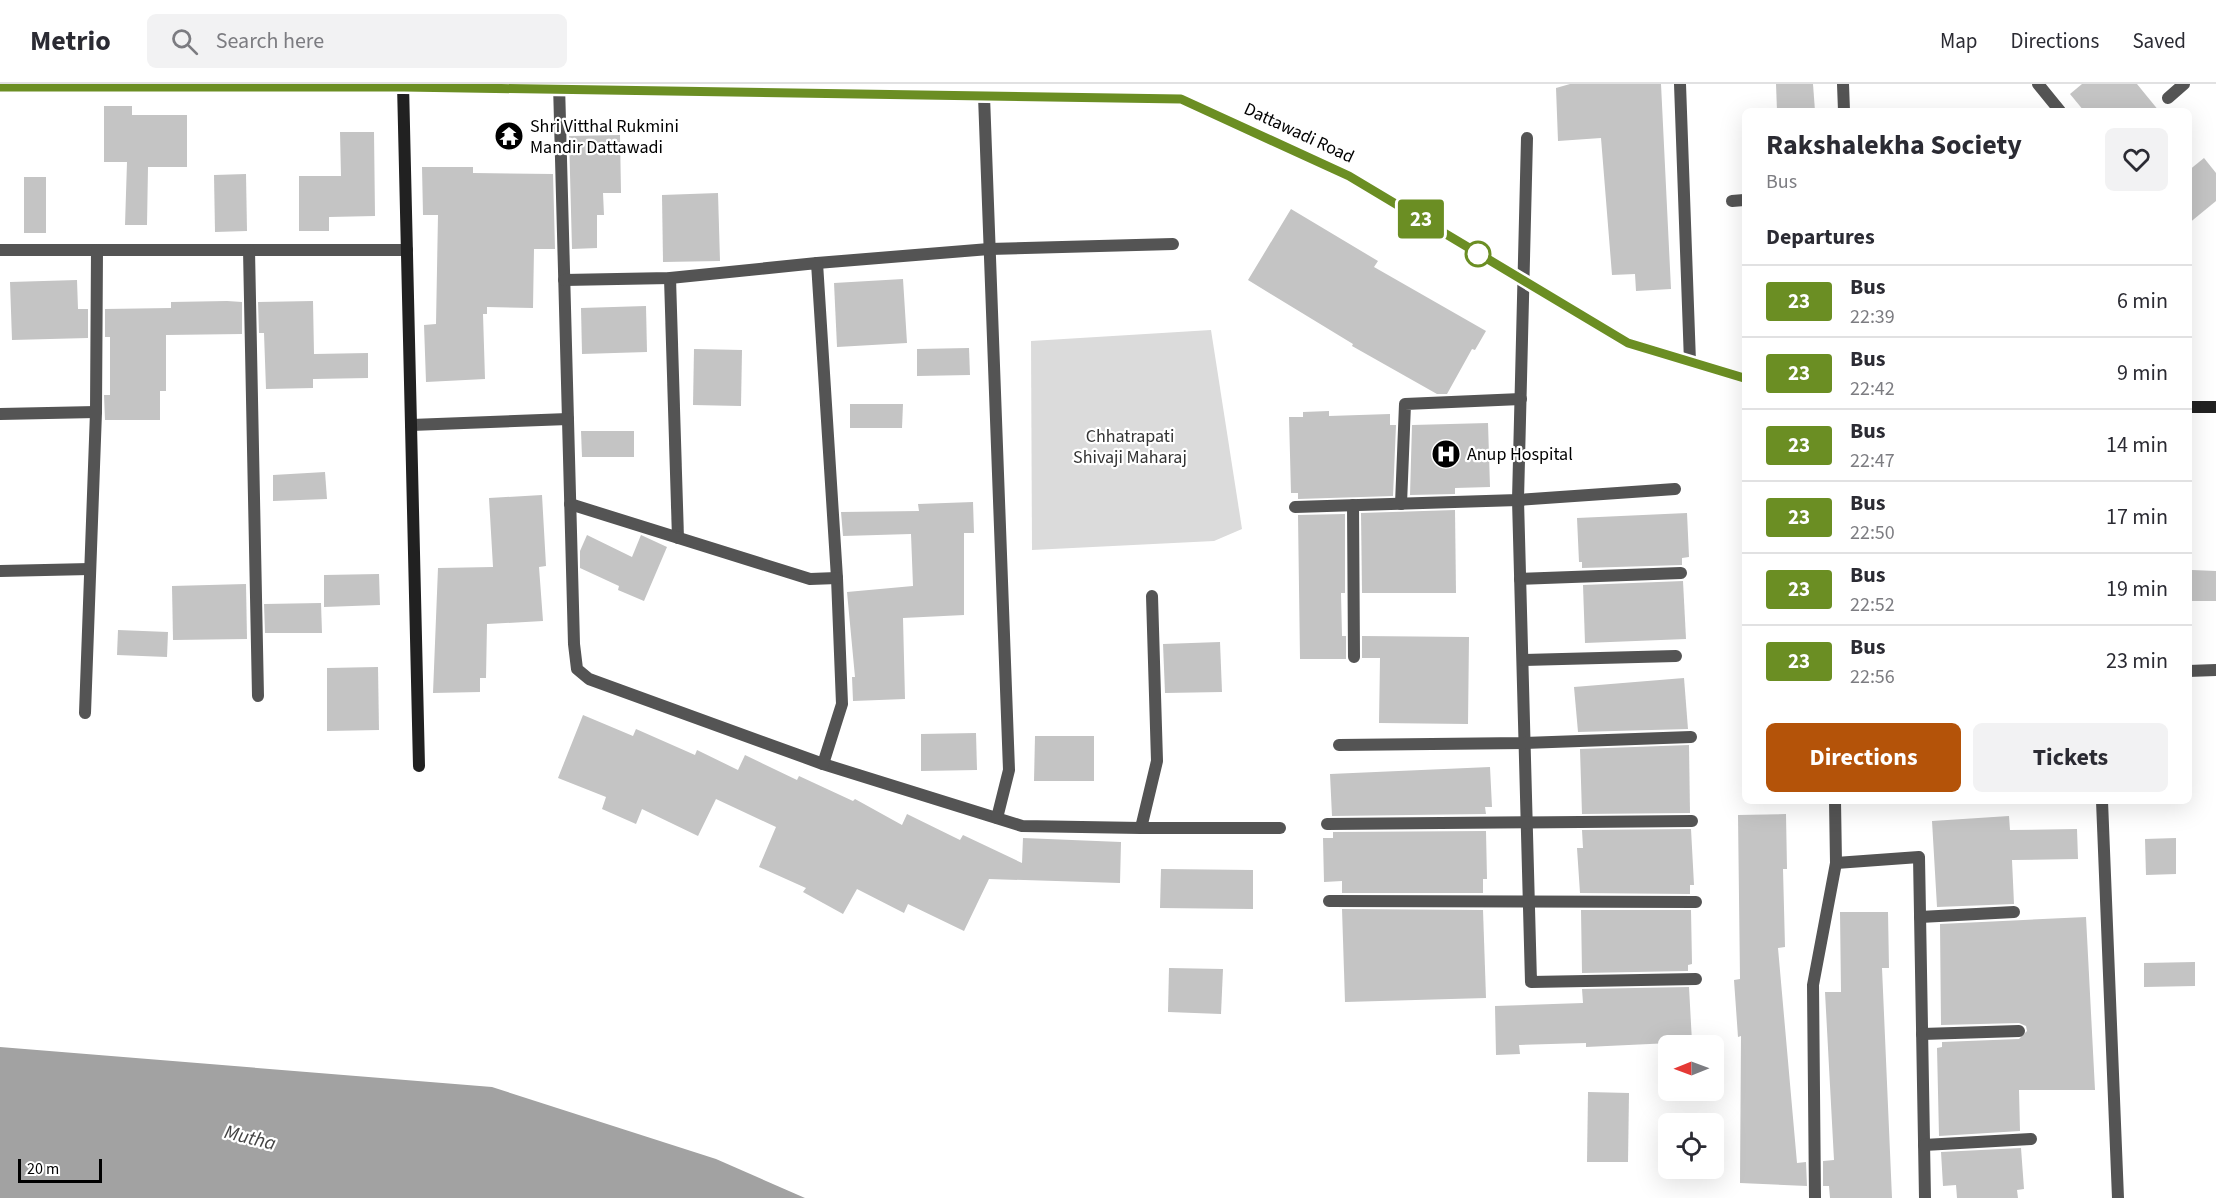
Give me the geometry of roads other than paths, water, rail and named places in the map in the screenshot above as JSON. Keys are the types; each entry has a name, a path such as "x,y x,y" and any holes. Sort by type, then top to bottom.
{"street":[{"path":"1680,84 1690,362"},
{"path":"1843,84 1844,108"},
{"path":"2038,84 2058,108"},
{"path":"2168,98 2184,84"},
{"path":"403,86 419,766"},
{"name":"Dattawadi Road","path":"0,87 403,86 874,89 984,96 1181,99 1349,176 1628,343 1742,377"},
{"path":"560,87 570,504 577,669 589,680 824,764 1022,826 1280,828"},
{"path":"984,96 1009,770 997,818"},
{"path":"1527,138 1518,500 1531,982 1696,979"},
{"path":"564,280 670,278 989,249 1173,244"},
{"path":"0,250 407,250"},
{"path":"85,713 96,412 97,250"},
{"path":"249,250 258,696"},
{"path":"817,263 837,578 842,704 824,764"},
{"path":"670,278 678,538"},
{"path":"1401,504 1405,404 1521,399"},
{"path":"2192,407 2216,407"},
{"path":"0,414 96,412"},
{"path":"411,426 568,419"},
{"path":"1295,507 1518,500 1675,489"},
{"path":"570,504 810,579 837,578"},
{"path":"1353,505 1354,657"},
{"path":"0,571 90,569"},
{"path":"1520,579 1681,573"},
{"path":"1141,828 1157,761 1152,596"},
{"path":"1522,660 1676,656"},
{"path":"2192,671 2216,670"},
{"path":"1339,745 1524,743 1691,737"},
{"path":"1815,1198 1813,985 1836,864 1834,804"},
{"path":"2102,804 2118,1198"},
{"path":"1328,824 1692,821"},
{"path":"1836,864 1919,857 1925,1198"},
{"path":"1329,901 1696,902"},
{"path":"1920,917 2014,912"},
{"path":"1922,1034 2019,1031"},
{"path":"1924,1145 2031,1139"}],"water":[{"name":"Mutha","path":"0,1047 492,1087 716,1159 805,1198 0,1198"}],"place":[{"name":"Shri Vitthal Rukmini Mandir Dattawadi","path":"509,136"},
{"name":"Anup Hospital","path":"1446,454"}],"park label":[{"name":"Chhatrapati Shivaji Maharaj","path":"1130,446"}]}
